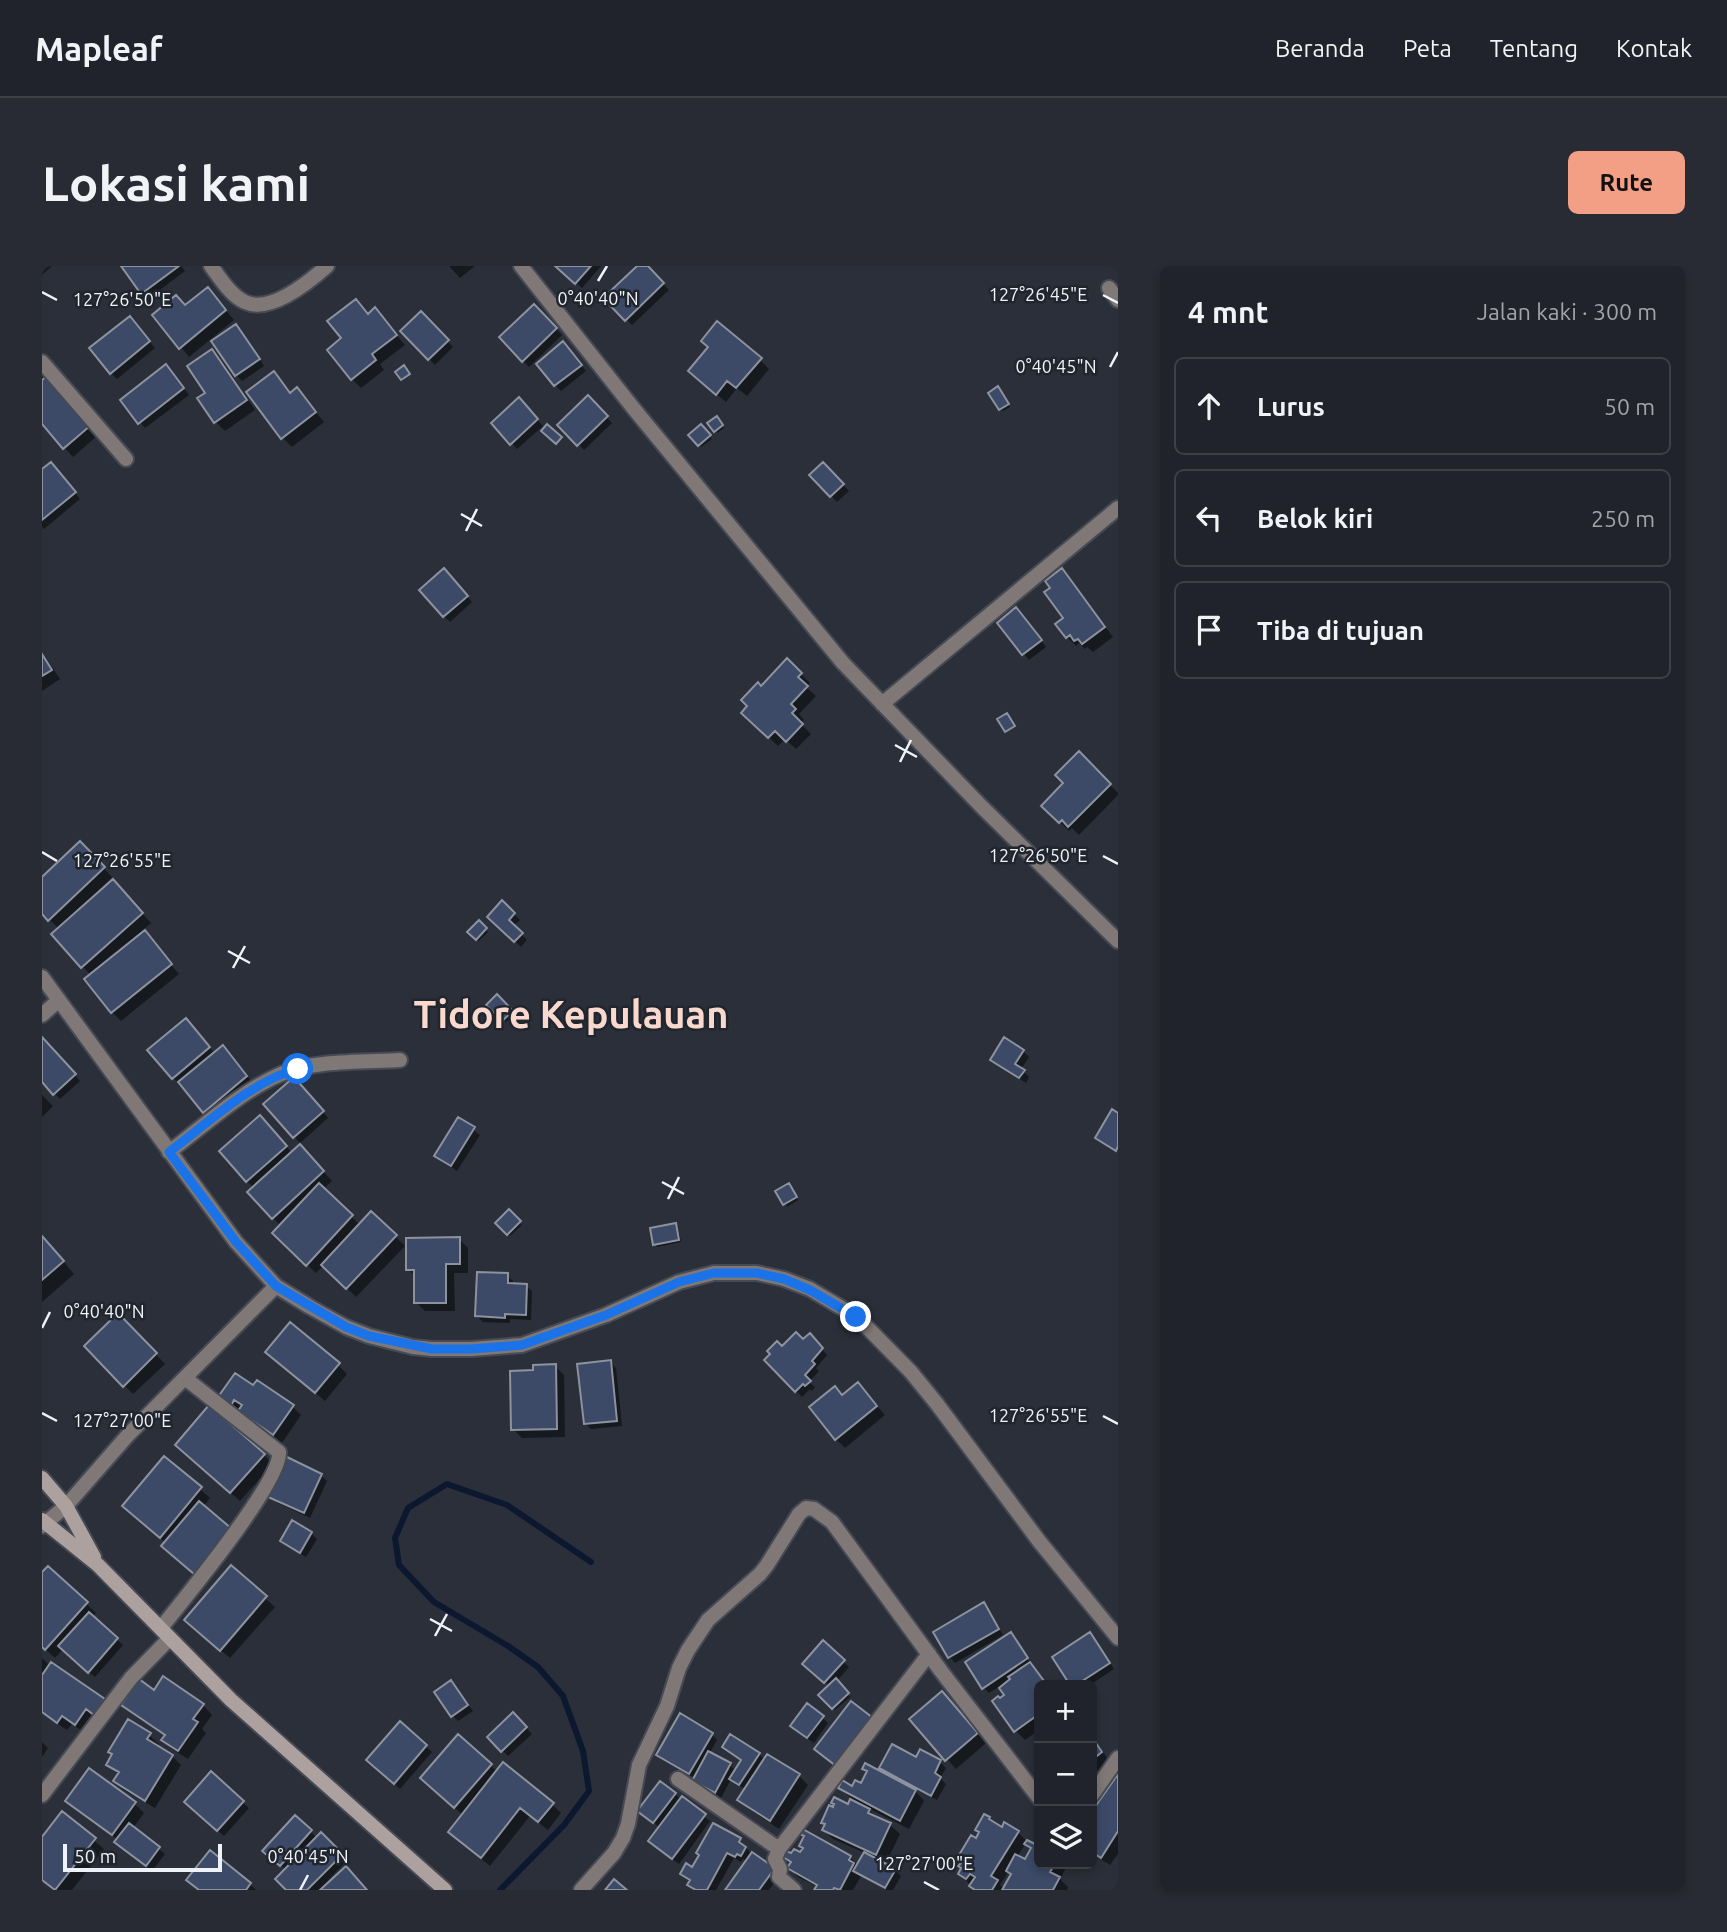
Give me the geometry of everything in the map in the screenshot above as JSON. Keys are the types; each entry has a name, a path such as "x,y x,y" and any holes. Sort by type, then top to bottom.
{"street":[{"path":"211,266 243,302 262,305 278,300 327,266"},
{"path":"521,266 634,409 843,663 981,806 1118,941"},
{"path":"1109,288 1118,300"},
{"path":"42,362 126,459"},
{"path":"882,704 1118,508"},
{"path":"42,977 236,1242 276,1286 310,1307 357,1332 380,1339 432,1349 471,1349 522,1345 606,1315 679,1282 714,1273 757,1273 784,1279 810,1290 856,1317 911,1372 1039,1541 1118,1639"},
{"path":"42,1015 59,1000"},
{"path":"169,1152 250,1091 283,1073 314,1066 400,1060"},
{"path":"276,1286 128,1435 66,1506 43,1523 98,1565 231,1700 445,1890"},
{"path":"42,1795 165,1633 240,1527 280,1458 279,1451 184,1378"},
{"path":"42,1478 66,1506 98,1565"},
{"path":"581,1890 614,1853 623,1838 639,1765 664,1712 688,1650 708,1620 760,1574 799,1514 806,1508 832,1522 1034,1791"},
{"path":"794,1890 779,1877 780,1869 775,1859 779,1849 929,1654"},
{"path":"1097,1788 1118,1758"},
{"path":"678,1779 779,1849"}],"building":[{"path":"121,266 179,266 141,294"},
{"path":"555,266 591,266 575,284"},
{"path":"637,266 648,266 664,283 625,321 603,298"},
{"path":"208,287 226,310 179,349 152,315 176,295 185,305"},
{"path":"356,299 368,314 375,307 397,335 372,354 376,360 351,380 327,350 341,338 327,321"},
{"path":"534,304 557,328 522,362 499,337"},
{"path":"421,311 449,340 428,360 400,331"},
{"path":"130,316 150,341 110,374 89,348"},
{"path":"717,321 762,358 736,388 727,381 716,395 688,371 708,347 701,341"},
{"path":"236,324 260,359 235,376 211,341"},
{"path":"563,341 582,365 554,386 536,364"},
{"path":"212,349 247,400 214,423 197,398 205,393 187,366"},
{"path":"166,364 184,388 138,424 120,400"},
{"path":"404,365 410,374 401,380 395,372"},
{"path":"274,371 290,393 297,387 316,412 281,439 246,392"},
{"path":"47,376 90,426 63,449 42,424 42,380"},
{"path":"998,386 1009,404 999,410 988,393"},
{"path":"588,395 608,416 577,446 557,425"},
{"path":"519,397 538,419 510,445 491,423"},
{"path":"717,416 723,425 714,432 707,423"},
{"path":"547,424 562,437 556,444 541,431"},
{"path":"701,424 711,435 698,446 688,435"},
{"path":"51,462 76,492 42,520 42,469"},
{"path":"823,462 844,484 830,497 809,475"},
{"path":"444,568 468,596 443,617 419,590"},
{"path":"1062,568 1105,627 1082,644 1078,639 1074,641 1070,635 1066,638 1055,624 1063,618 1044,592 1050,588 1045,581"},
{"path":"1016,607 1042,640 1022,655 997,623"},
{"path":"42,654 52,670 42,676"},
{"path":"787,658 802,673 798,677 808,686 791,704 796,709 792,713 803,724 786,742 775,731 768,738 741,713 747,706 741,700 758,682 761,686"},
{"path":"1007,713 1015,726 1005,732 997,719"},
{"path":"1079,751 1111,784 1068,827 1062,820 1059,823 1041,806 1063,783 1055,775"},
{"path":"80,841 105,867 48,921 42,914 42,877"},
{"path":"113,879 143,913 81,968 51,934"},
{"path":"502,900 515,913 509,920 523,933 514,942 487,917"},
{"path":"479,920 487,928 476,940 467,932"},
{"path":"145,930 172,964 111,1013 84,979"},
{"path":"497,994 513,1011 502,1021 486,1005"},
{"path":"186,1018 210,1047 172,1079 147,1050"},
{"path":"42,1037 76,1074 53,1095 42,1082"},
{"path":"1004,1037 1024,1050 1015,1064 1025,1070 1019,1078 990,1060"},
{"path":"223,1045 247,1076 203,1113 178,1082"},
{"path":"294,1077 324,1111 293,1138 263,1104"},
{"path":"1112,1109 1118,1113 1116,1151 1095,1138"},
{"path":"260,1115 287,1146 246,1182 219,1151"},
{"path":"458,1117 475,1127 451,1166 434,1156"},
{"path":"300,1144 324,1171 272,1219 247,1192"},
{"path":"319,1183 353,1215 306,1266 272,1233"},
{"path":"789,1183 797,1197 783,1205 775,1191"},
{"path":"509,1209 521,1221 507,1235 495,1223"},
{"path":"371,1211 397,1235 346,1289 321,1265"},
{"path":"676,1223 679,1240 653,1245 650,1228"},
{"path":"42,1236 64,1261 42,1280"},
{"path":"460,1237 460,1264 446,1264 446,1303 414,1303 414,1270 406,1270 406,1238"},
{"path":"477,1272 508,1273 508,1283 527,1284 526,1315 505,1314 505,1318 475,1316"},
{"path":"118,1313 157,1353 123,1387 84,1346"},
{"path":"290,1322 340,1363 315,1393 265,1352"},
{"path":"796,1332 803,1339 810,1333 823,1348 812,1361 815,1364 805,1375 811,1381 795,1392 764,1360 770,1354 767,1351 777,1341 782,1346"},
{"path":"611,1360 617,1421 584,1424 577,1364"},
{"path":"556,1364 557,1429 511,1430 510,1371 533,1370 533,1365"},
{"path":"235,1373 253,1385 257,1380 294,1405 273,1435 238,1411 242,1405 234,1400 231,1406 218,1397"},
{"path":"858,1382 877,1406 835,1440 809,1407 835,1386 842,1395"},
{"path":"209,1405 265,1454 230,1493 175,1445"},
{"path":"164,1456 202,1487 160,1538 122,1506"},
{"path":"287,1457 322,1474 304,1513 268,1497"},
{"path":"199,1501 232,1529 194,1574 161,1546"},
{"path":"292,1520 312,1532 300,1553 280,1541"},
{"path":"231,1565 267,1596 220,1651 184,1620"},
{"path":"48,1566 88,1602 45,1650 42,1647 42,1572"},
{"path":"984,1602 999,1629 948,1658 933,1632"},
{"path":"89,1612 118,1638 88,1673 58,1646"},
{"path":"1011,1632 1028,1658 982,1689 965,1662"},
{"path":"1090,1632 1110,1663 1084,1680 1067,1680 1052,1657"},
{"path":"823,1640 845,1660 824,1683 802,1664"},
{"path":"51,1662 105,1699 95,1716 86,1709 75,1725 62,1716 57,1723 42,1712 42,1675"},
{"path":"1030,1662 1043,1680 1034,1680 1034,1718 1014,1732 992,1701 1004,1695 999,1688 1010,1679 1008,1677"},
{"path":"163,1676 204,1704 193,1719 198,1722 178,1751 161,1740 165,1735 121,1705 139,1679 154,1690"},
{"path":"836,1678 849,1693 832,1709 818,1695"},
{"path":"451,1680 468,1705 451,1717 434,1692"},
{"path":"942,1691 978,1733 945,1761 909,1719"},
{"path":"851,1701 873,1718 836,1766 814,1749"},
{"path":"807,1703 824,1716 807,1738 790,1726"},
{"path":"513,1712 527,1727 501,1752 487,1737"},
{"path":"680,1713 713,1733 689,1774 656,1755"},
{"path":"128,1719 151,1733 147,1739 173,1755 145,1801 113,1781 119,1772 106,1765 112,1754 108,1752"},
{"path":"400,1721 427,1745 394,1784 366,1760"},
{"path":"458,1734 492,1764 454,1808 420,1778"},
{"path":"730,1734 760,1753 739,1785 729,1779 741,1760 722,1747"},
{"path":"892,1744 916,1757 920,1749 941,1760 935,1773 941,1777 931,1796 879,1768"},
{"path":"708,1751 731,1763 715,1793 692,1781"},
{"path":"767,1754 800,1774 770,1821 737,1800"},
{"path":"503,1762 554,1803 538,1822 520,1808 481,1858 448,1832"},
{"path":"865,1763 916,1790 900,1821 838,1788 842,1780 852,1786 855,1780 861,1783 867,1771 862,1769"},
{"path":"89,1768 136,1802 112,1835 65,1801"},
{"path":"211,1771 244,1801 217,1831 184,1802"},
{"path":"1118,1774 1118,1831 1101,1858 1097,1855 1097,1804"},
{"path":"660,1781 676,1793 653,1823 637,1811"},
{"path":"682,1796 706,1814 672,1859 648,1841"},
{"path":"834,1797 848,1804 850,1799 870,1809 868,1813 891,1823 876,1855 822,1830 825,1824 821,1823 829,1805 833,1807 834,1804 831,1803"},
{"path":"62,1811 96,1838 55,1890 42,1880 42,1837"},
{"path":"984,1814 1002,1827 1004,1822 1019,1831 991,1876 998,1880 992,1890 975,1890 969,1886 975,1877 970,1874 966,1879 958,1874 961,1868 958,1866 961,1863 956,1860 971,1835 976,1838 979,1832 975,1830"},
{"path":"295,1815 312,1830 280,1866 262,1851"},
{"path":"129,1823 160,1847 146,1866 114,1842"},
{"path":"713,1823 741,1838 739,1842 746,1847 741,1856 737,1854 735,1857 727,1853 707,1890 696,1890 687,1885 690,1880 680,1874 686,1863 692,1867 699,1855 696,1853"},
{"path":"801,1828 851,1856 849,1860 854,1863 840,1890 814,1890 817,1885 787,1868 791,1862 783,1857 786,1851 791,1853 794,1849 800,1852 803,1848 799,1846 804,1836 798,1833"},
{"path":"321,1832 343,1854 307,1890 286,1890 275,1879"},
{"path":"1027,1840 1034,1844 1034,1869 1052,1869 1050,1872 1060,1877 1053,1890 1002,1890 1011,1874 1006,1871 1015,1854 1025,1859 1031,1848 1024,1844"},
{"path":"210,1850 251,1883 246,1890 199,1890 186,1880"},
{"path":"752,1852 775,1868 759,1890 725,1890"},
{"path":"864,1852 896,1869 885,1888 853,1871"},
{"path":"346,1866 367,1890 320,1890"},
{"path":"614,1879 627,1890 605,1890"}],"waterway":[{"path":"500,1890 564,1825 589,1791 583,1751 563,1696 538,1667 434,1602 399,1565 395,1538 408,1508 447,1484 507,1505 591,1562"}],"district":[{"name":"Tidore Kepulauan","path":"571,1014"}],"route":[{"path":"298,1069 283,1073 250,1091 169,1152 236,1242 276,1286 346,1327 369,1336 432,1349 522,1345 606,1315 679,1282 714,1273 757,1273 784,1279 810,1290 856,1317"}]}
